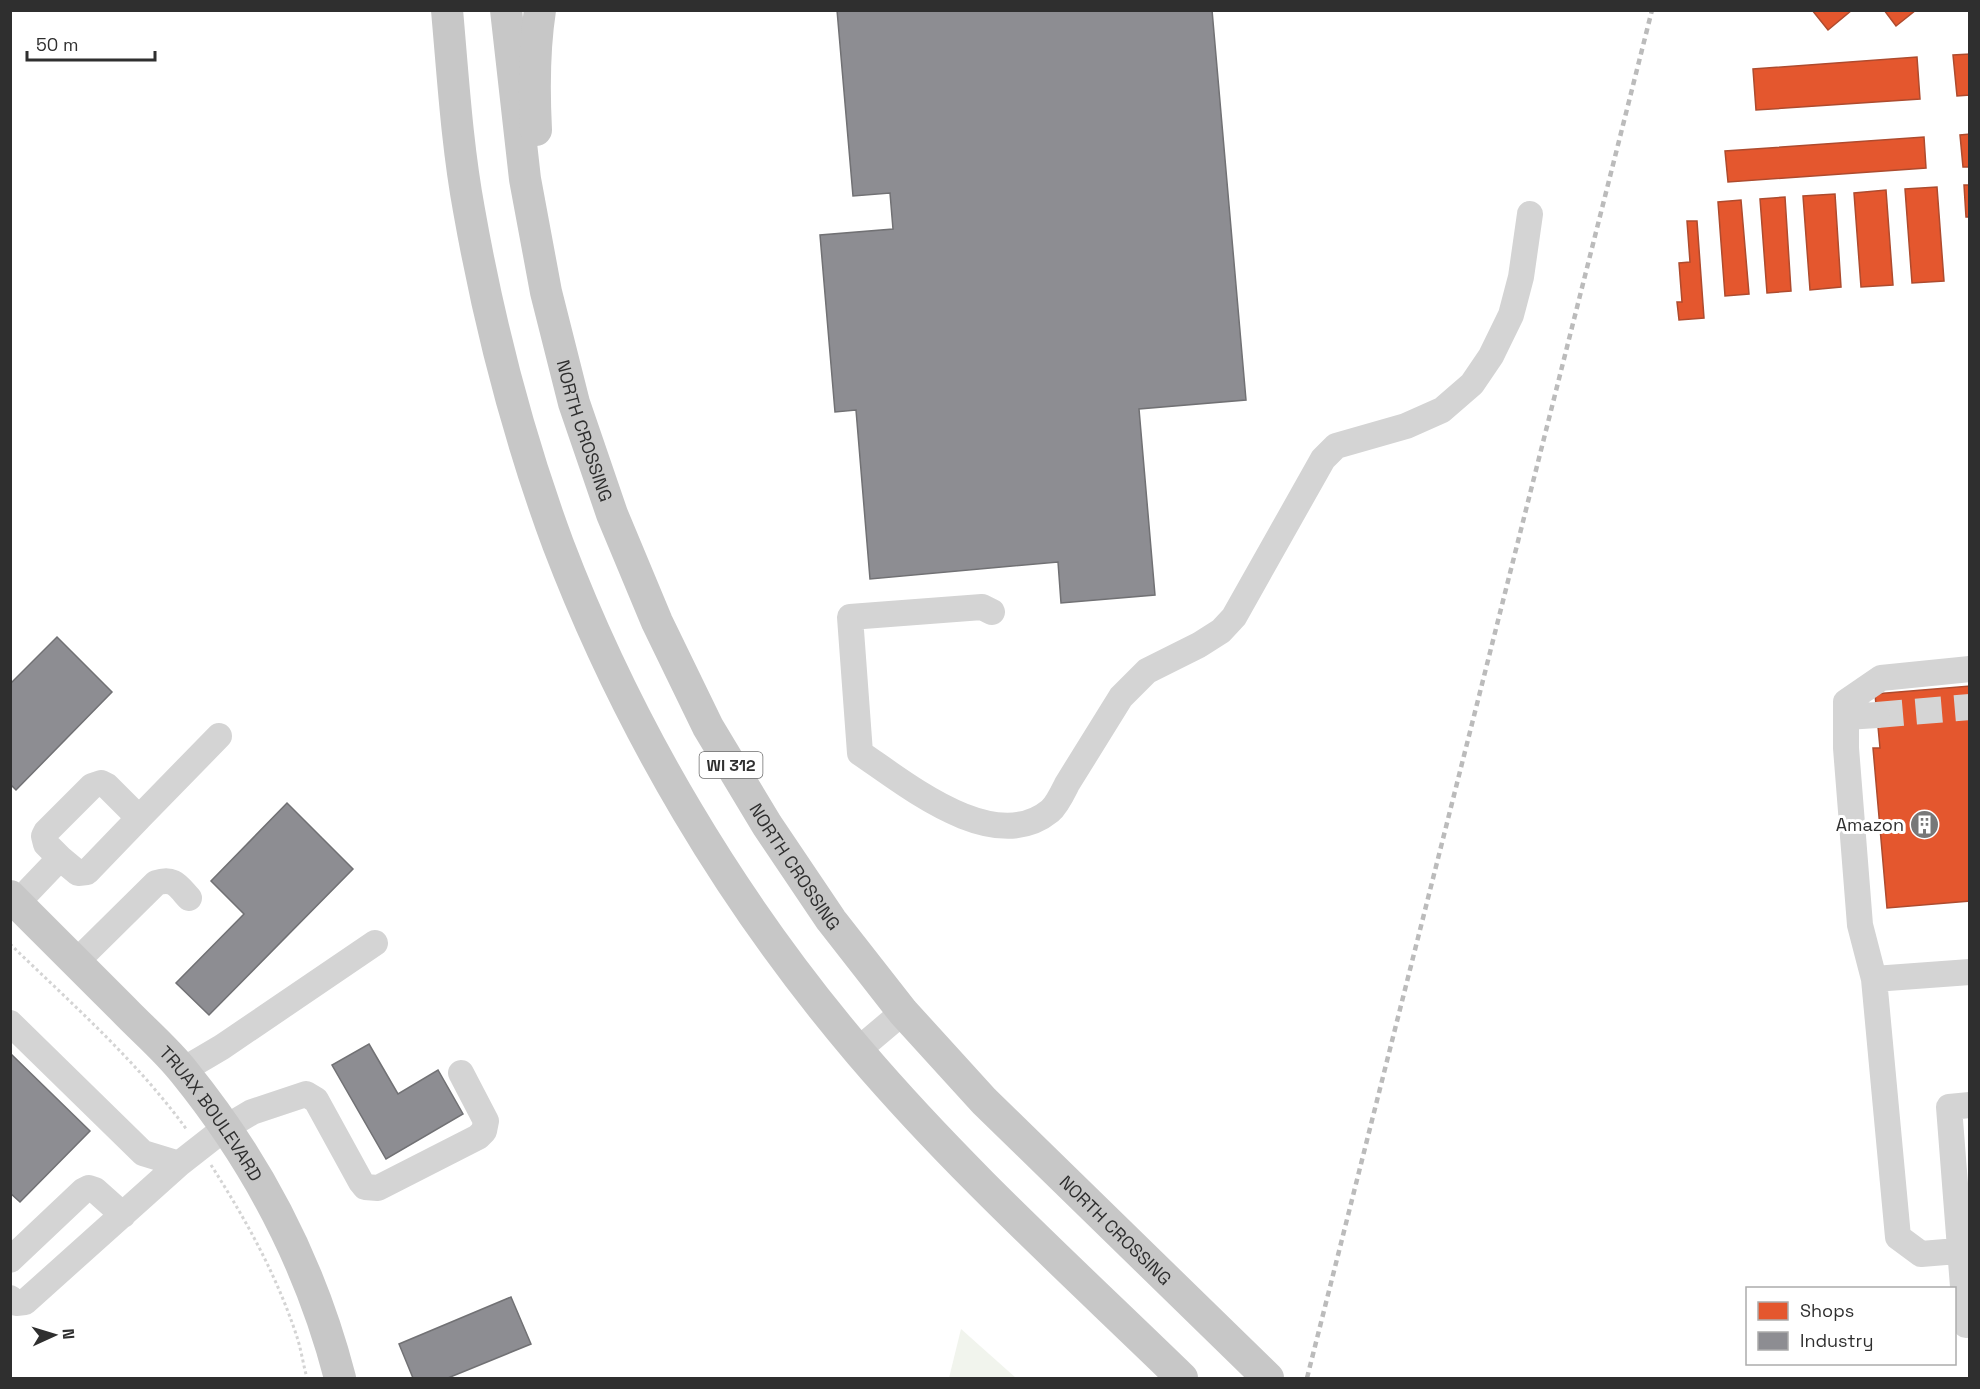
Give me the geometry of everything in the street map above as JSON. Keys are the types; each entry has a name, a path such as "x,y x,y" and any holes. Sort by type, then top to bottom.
{"main road":[{"path":"427,10 444,142 468,206"},
{"path":"447,10 468,206 491,320 521,433 558,544 603,652 656,755 715,858 779,951 858,1050 927,1128 1182,1378"},
{"name":"NORTH CROSSING","path":"506,10 525,179 546,292 574,403 612,513 657,622 708,727 767,825 831,920 903,1012 984,1101 1259,1370"},
{"path":"540,10 535,104 538,163 548,234 546,292"},
{"name":"TRUAX BOULEVARD","path":"14,899 183,1070 225,1128 286,1229 307,1277 340,1378"}],"lane":[{"path":"992,612 982,607 850,617 860,753 948,811 975,821 1005,825 1028,823 1051,810 1121,698 1134,683 1147,671 1199,645 1221,631 1234,617 1323,459 1336,446 1406,426 1442,410 1472,384 1491,356 1511,315 1521,277 1530,214"},
{"path":"1965,1251 1921,1254 1898,1237 1874,979 1860,925 1846,748 1846,702 1881,678 1970,669"},
{"path":"1846,717 1877,715"},
{"path":"139,818 107,786 96,783 44,836 46,844 60,858 78,873 87,872 219,736"},
{"path":"14,899 60,858"},
{"path":"76,962 156,883 166,880 175,884 189,898"},
{"path":"183,1070 222,1047 375,943"},
{"path":"1874,979 1970,972"},
{"path":"858,1050 903,1012"},
{"path":"10,1023 143,1153 179,1164"},
{"path":"10,1298 16,1303 25,1302 179,1164 225,1128 252,1112 301,1094 311,1096 315,1100 365,1187 378,1188 478,1137 484,1131 486,1121 461,1073"},
{"path":"1970,1105 1949,1107 1965,1251 1966,1325 1970,1324"},
{"path":"10,1260 83,1191 89,1188 95,1190 123,1215"}],"shaded area":[{"path":"961,1329 1016,1378 949,1378"}],"building: Shops":[{"path":"1812,10 1852,10 1828,30"},
{"path":"1884,10 1916,10 1896,26"},
{"path":"1970,54 1970,95 1957,96 1953,55"},
{"path":"1917,57 1920,99 1756,110 1753,69"},
{"path":"1970,134 1970,167 1963,167 1960,135"},
{"path":"1924,137 1926,168 1728,182 1725,151"},
{"path":"1964,185 1970,185 1970,217 1966,217"},
{"path":"1937,187 1944,281 1912,283 1905,189"},
{"path":"1886,190 1893,285 1861,287 1854,193"},
{"path":"1835,194 1841,287 1810,290 1803,196"},
{"path":"1785,197 1791,291 1767,293 1760,199"},
{"path":"1741,200 1749,294 1725,296 1718,202"},
{"path":"1687,221 1697,221 1704,318 1679,320 1677,302 1682,302 1679,263 1690,262"},
{"name":"Amazon","path":"1970,686 1970,901 1887,908 1873,748 1880,748 1875,694"}],"building: Industry":[{"path":"837,10 1212,10 1246,400 1139,409 1155,595 1061,603 1058,562 870,579 856,410 835,412 820,235 893,229 890,193 853,196"},
{"path":"57,637 112,692 16,790 10,784 10,684"},
{"path":"287,803 353,869 209,1015 176,983 244,914 211,881"},
{"path":"369,1044 398,1094 438,1070 463,1114 386,1159 332,1065"},
{"path":"10,1053 90,1131 20,1202 10,1193"},
{"path":"511,1297 531,1344 448,1378 413,1378 399,1344"}],"tunnel":[{"path":"1877,715 1970,707"}],"railway":[{"path":"1307,1378 1652,10"}],"place":[{"name":"Amazon","path":"1925,824"}]}
